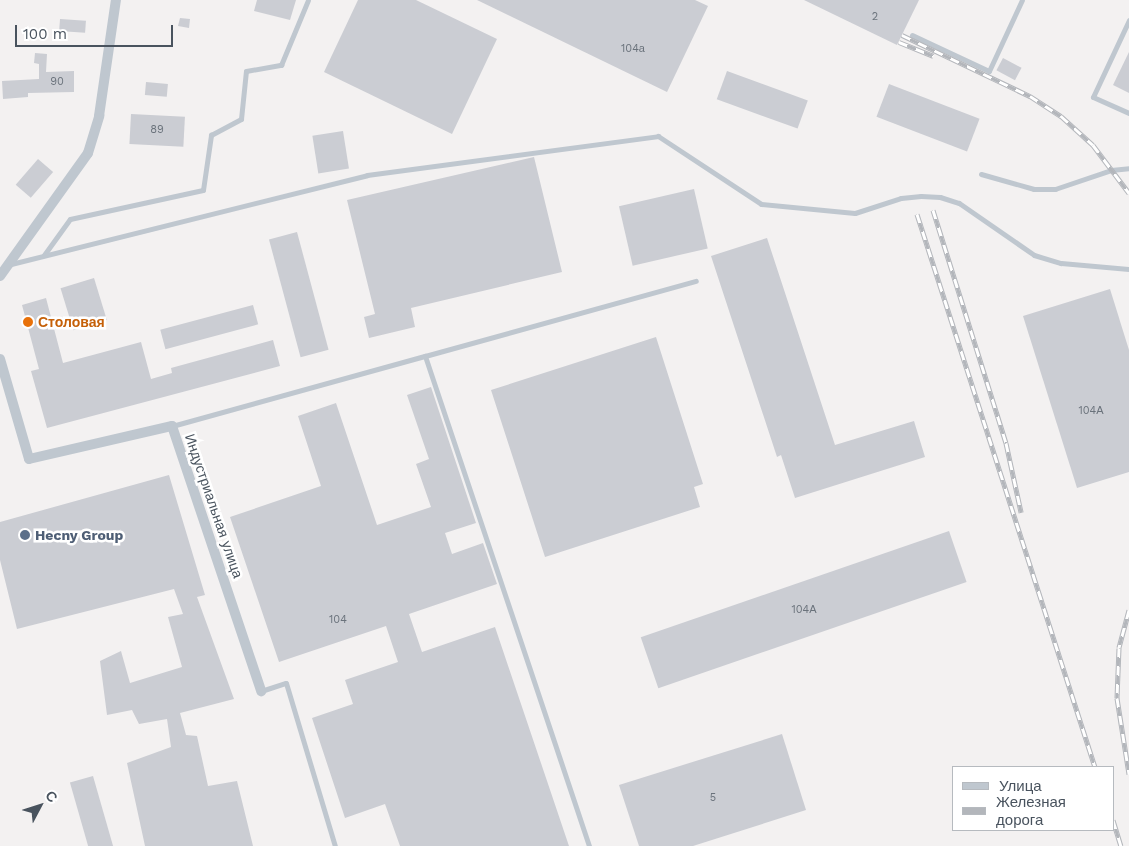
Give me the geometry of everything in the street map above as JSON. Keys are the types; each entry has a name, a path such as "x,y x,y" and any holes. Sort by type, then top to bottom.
{"street":[{"path":"0,276 88,153 99,116 116,0"},
{"name":"Индустриальная улица","path":"0,359 28,459 172,426 261,691"}],"lane":[{"path":"44,256 70,219 203,190 211,135 241,120 246,71 281,65 308,0"},
{"path":"912,35 989,72 1022,0"},
{"path":"1129,20 1093,96 1129,113"},
{"path":"8,264 367,175 658,136 761,204 855,213 901,198 940,197 959,203 1034,255 1061,263 1129,269"},
{"path":"981,174 1034,188 1055,189 1111,170 1129,168"},
{"path":"172,426 696,281"},
{"path":"424,356 589,846"},
{"path":"261,691 286,683 335,846"}],"building":[{"path":"257,0 296,0 290,20 254,11"},
{"path":"358,0 416,0 497,39 452,134 324,72"},
{"path":"477,0 695,0 708,6 667,92"},
{"path":"804,0 919,0 897,45"},
{"path":"180,18 190,19 189,28 178,26"},
{"path":"60,19 86,21 85,33 59,31"},
{"path":"1129,52 1129,93 1113,85"},
{"path":"35,53 47,54 46,72 74,71 74,92 28,93 28,97 3,99 2,81 39,79 39,64 34,63"},
{"path":"1003,58 1022,68 1015,80 996,70"},
{"path":"727,71 808,100 798,129 717,99"},
{"path":"146,82 168,84 167,97 145,95"},
{"path":"889,84 980,119 967,151 876,117"},
{"path":"131,114 185,117 183,147 129,144"},
{"path":"343,131 349,169 318,173 312,136"},
{"path":"534,157 562,272 411,308 415,327 369,338 364,317 375,314 347,200"},
{"path":"38,159 53,172 31,198 16,185"},
{"path":"694,189 708,248 633,266 619,206"},
{"path":"297,232 329,350 301,357 269,240"},
{"path":"767,238 835,445 914,421 925,457 795,498 781,455 777,457 711,256"},
{"path":"94,278 107,320 73,330 61,288"},
{"path":"1110,289 1129,350 1129,472 1077,488 1023,316"},
{"path":"46,298 63,363 141,342 151,379 172,373 171,368 273,340 280,366 47,428 31,371 39,369 22,305"},
{"path":"253,305 258,324 165,349 160,330"},
{"path":"656,337 703,484 694,487 700,507 545,557 491,390"},
{"path":"431,387 476,523 445,533 452,554 483,543 497,584 409,614 422,652 495,627 569,846 400,846 385,804 345,818 312,718 353,704 345,680 398,662 386,626 279,662 230,517 321,486 298,416 336,403 377,525 431,507 416,464 429,459 407,395"},
{"path":"169,475 205,595 197,597 234,699 180,713 186,735 197,736 208,786 237,781 253,846 145,846 127,763 171,747 167,719 139,724 132,710 107,715 100,661 121,651 130,683 182,667 168,617 183,614 174,589 17,629 0,560 0,522"},
{"path":"949,531 967,582 658,688 641,637"},
{"path":"782,734 806,810 693,846 639,846 619,785"},
{"path":"93,776 113,846 88,846 70,783"}],"railway":[{"path":"902,35 1030,96 1061,116 1093,145 1129,193"},
{"path":"899,42 933,56"},
{"path":"933,210 1006,443 1021,512"},
{"path":"917,214 1095,766"},
{"path":"1129,610 1119,648 1117,698 1129,774"},
{"path":"1114,823 1121,846"}],"place":[{"name":"Столовая","path":"28,322"},
{"name":"Hecny Group","path":"25,535"}]}
